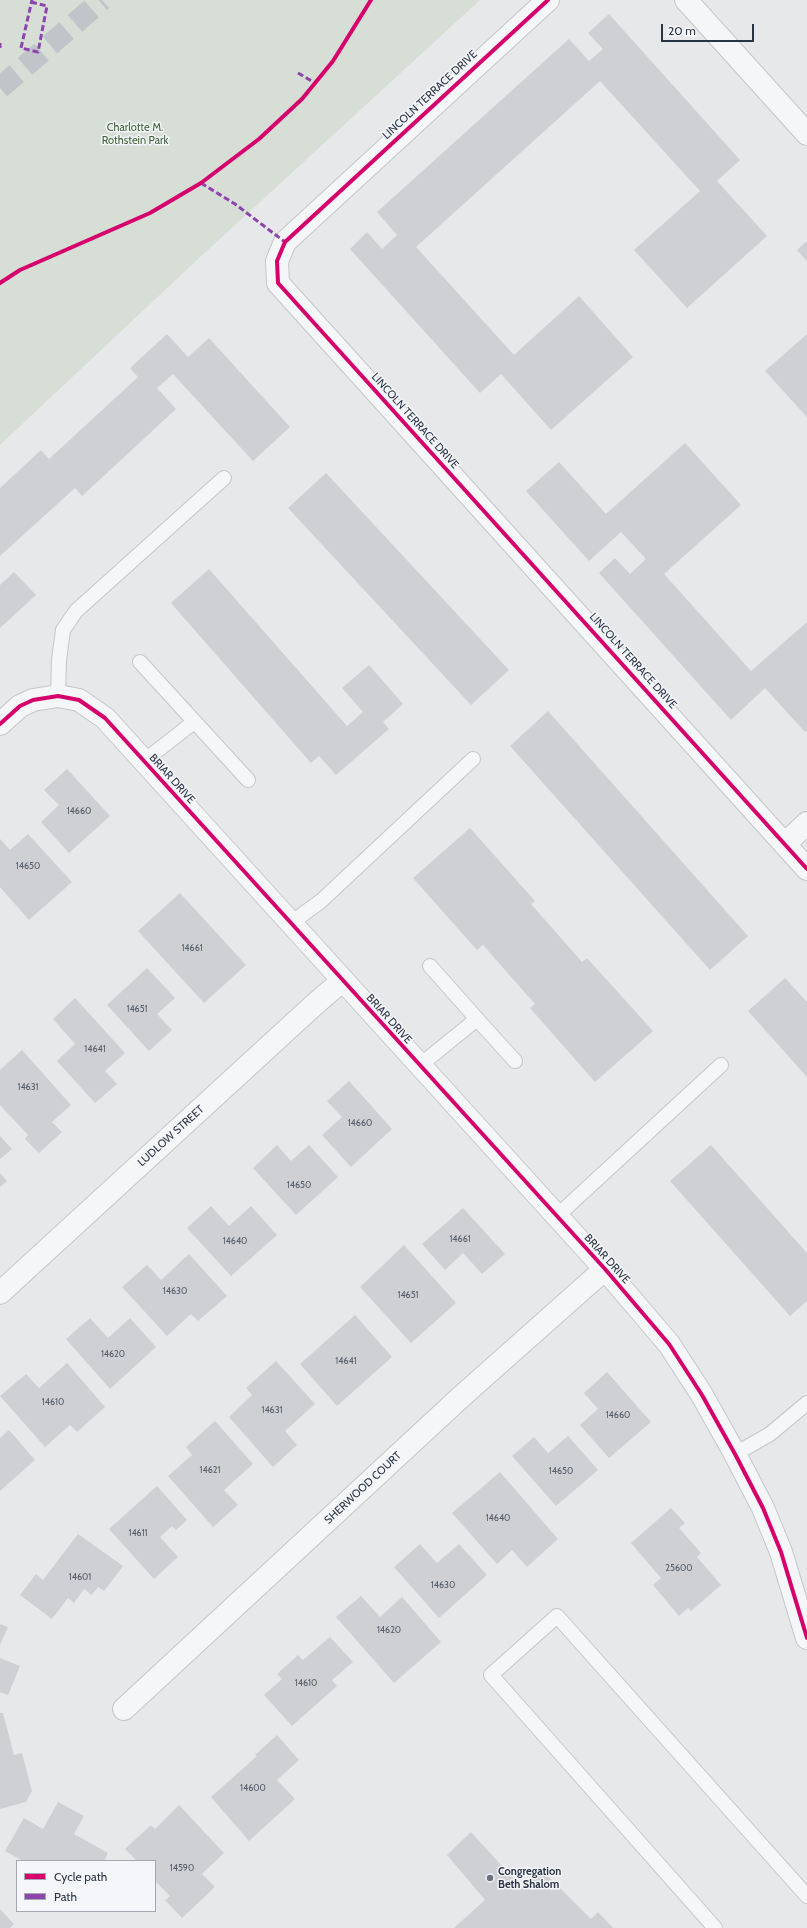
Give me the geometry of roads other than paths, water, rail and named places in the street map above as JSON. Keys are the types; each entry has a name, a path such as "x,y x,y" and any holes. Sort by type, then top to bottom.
{"street":[{"name":"LINCOLN TERRACE DRIVE","path":"548,0 285,242 277,261 278,283 807,868"},
{"path":"686,0 807,134"},
{"path":"0,724 20,706 33,700 58,696"},
{"name":"BRIAR DRIVE","path":"58,696 78,700 104,718 343,980 556,1217 605,1269 669,1344 702,1395 763,1508 781,1552 807,1636"},
{"path":"785,844 807,823"},
{"name":"LUDLOW STREET","path":"0,1293 343,980"},
{"name":"SHERWOOD COURT","path":"124,1709 462,1396 605,1269"}],"lane":[{"path":"58,696 59,660 63,630 76,611 224,478"},
{"path":"140,662 248,780"},
{"path":"144,761 194,722"},
{"path":"291,923 321,900 472,759"},
{"path":"430,966 515,1061"},
{"path":"419,1066 477,1019"},
{"path":"556,1217 721,1065"},
{"path":"735,1454 770,1434 807,1403"},
{"path":"715,1928 491,1675 557,1616 807,1896"}],"tunnel":[{"path":"0,88 102,0"}],"place":[{"name":"Congregation Beth Shalom","path":"490,1878"}],"park label":[{"name":"Charlotte M. Rothstein Park","path":"135,134"}]}
